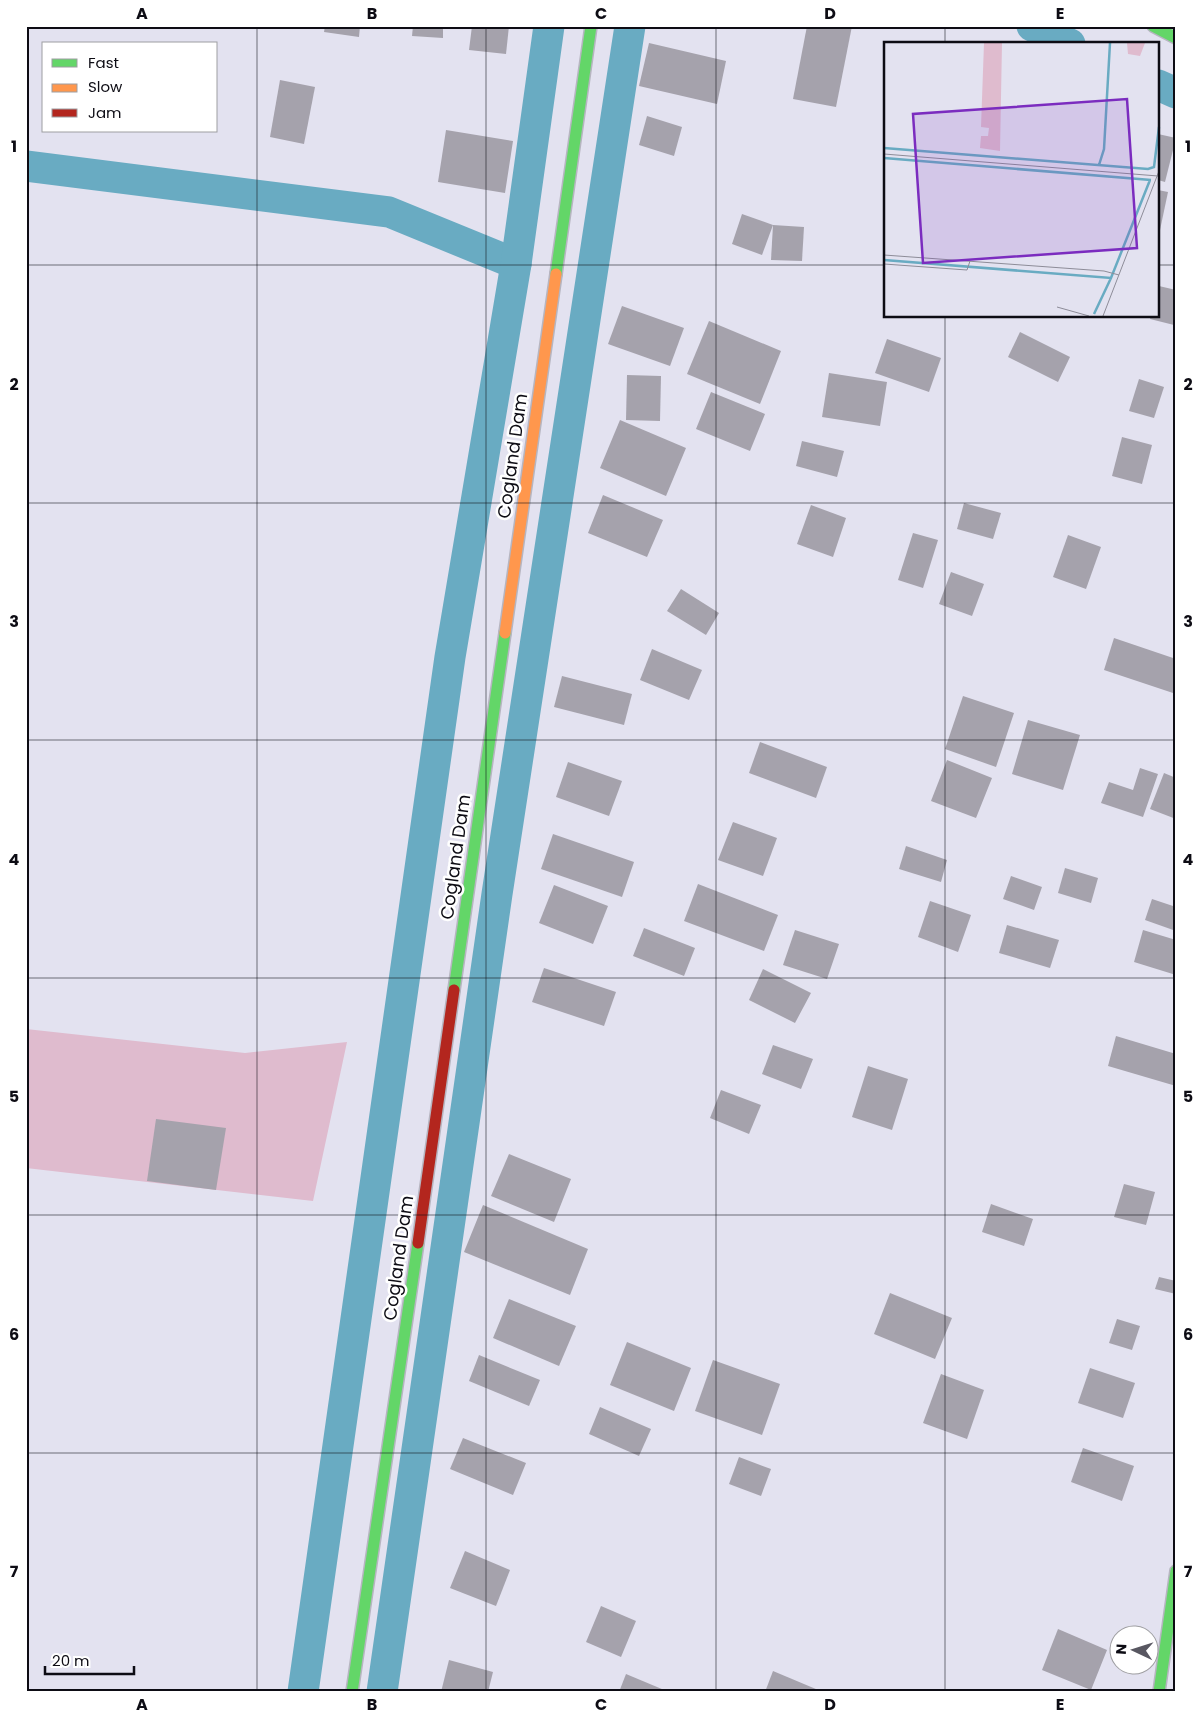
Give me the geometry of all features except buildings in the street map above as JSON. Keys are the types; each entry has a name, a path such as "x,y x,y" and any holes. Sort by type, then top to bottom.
{"street":[{"name":"Cogland Dam","path":"352,1692 415,1267 590,26"},
{"path":"1153,26 1176,38"},
{"path":"1159,1692 1176,1571"}],"shaded area":[{"path":"26,1029 245,1053 347,1042 313,1201 26,1168"}],"waterway":[{"path":"303,1692 450,657 516,264 549,26"},
{"path":"382,1692 497,894 630,26"},
{"path":"1032,26 1066,42"},
{"path":"1160,86 1176,93"},
{"path":"26,166 389,212 516,264"}],"traffic: fast":[{"path":"556,274 591,26"},
{"path":"1153,26 1176,38"},
{"path":"454,990 505,633"},
{"path":"352,1692 418,1243"},
{"path":"1159,1692 1176,1571"}],"traffic: slow":[{"path":"505,633 556,274"}],"traffic: jam":[{"path":"418,1243 454,990"}]}
